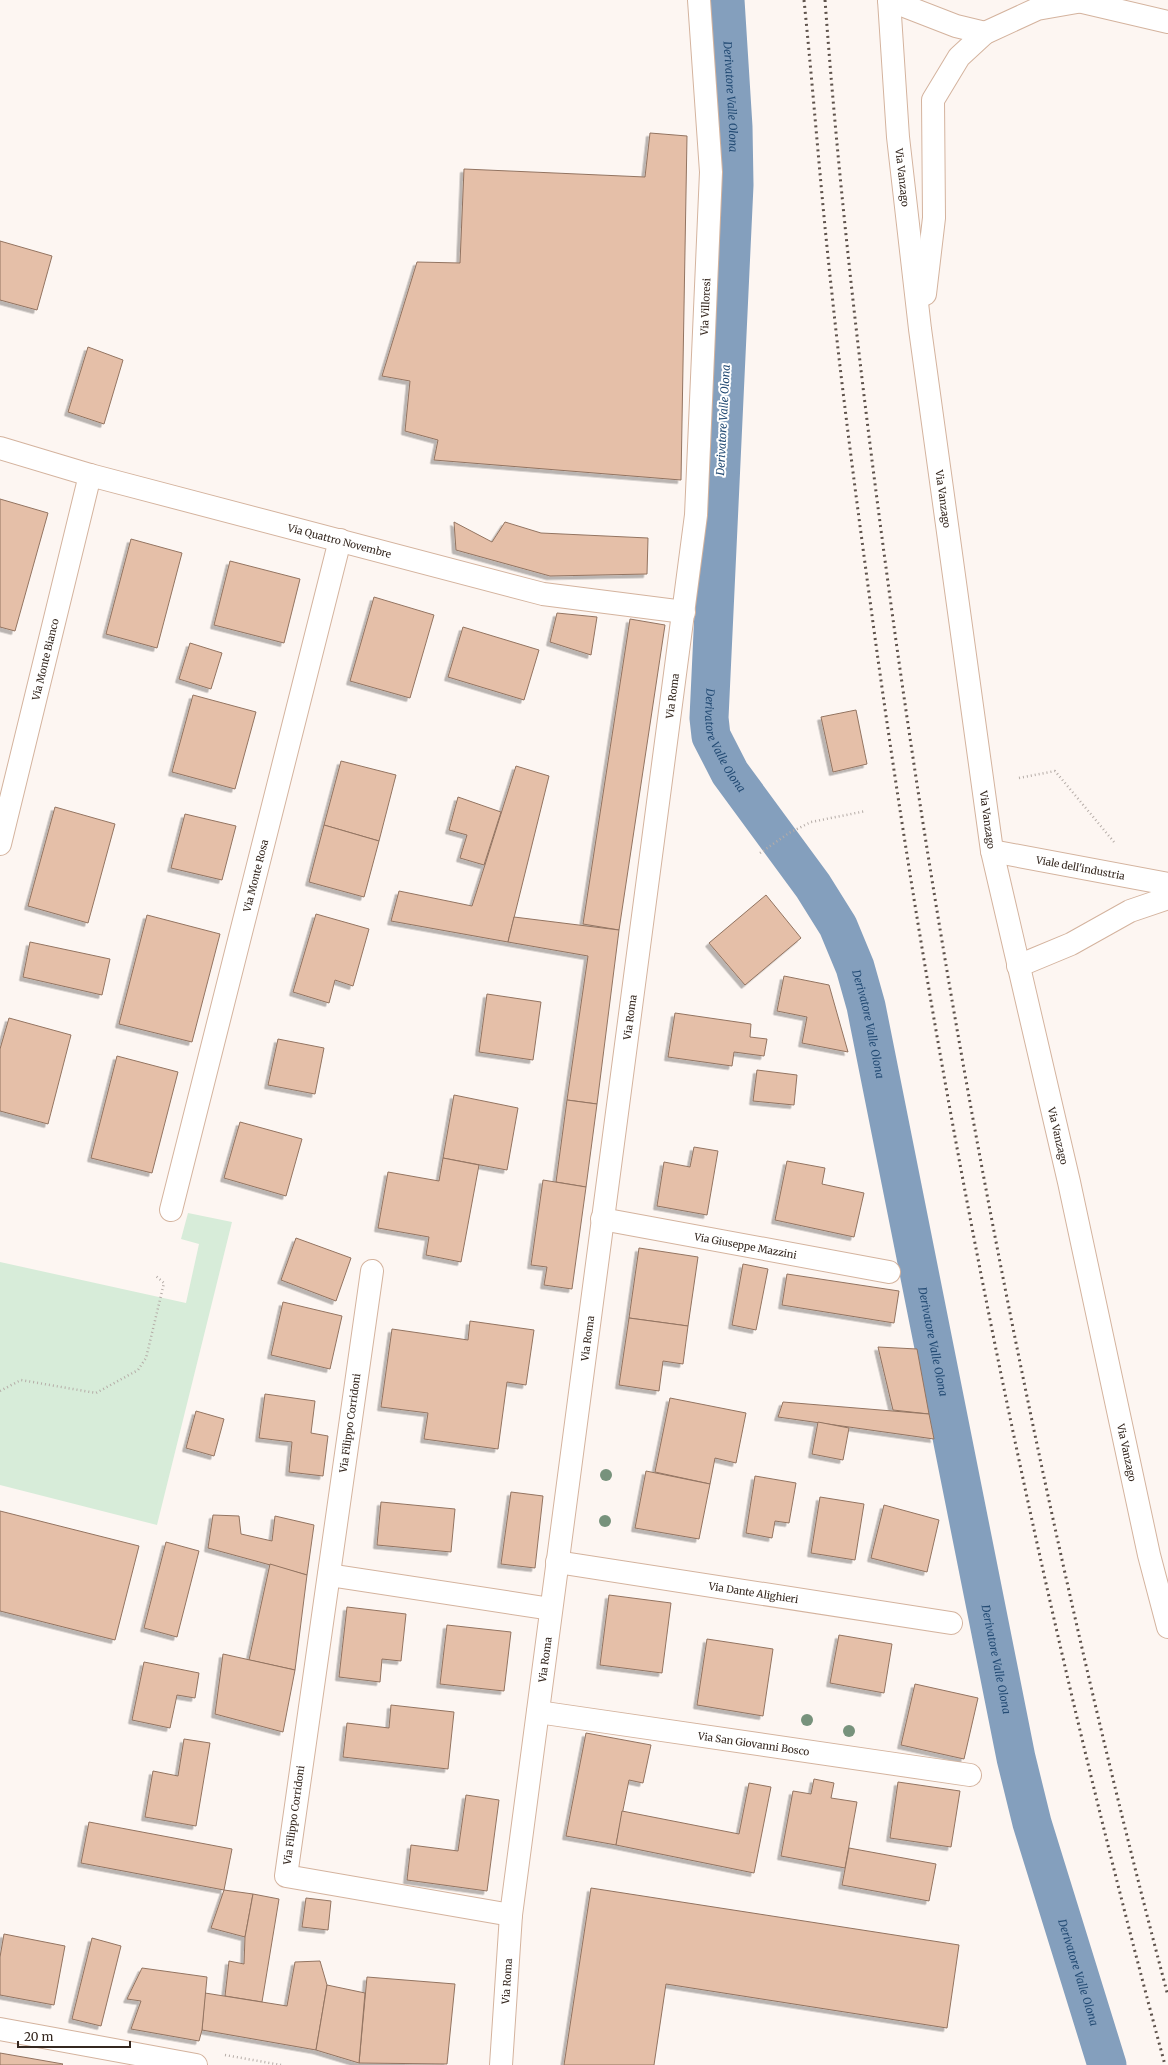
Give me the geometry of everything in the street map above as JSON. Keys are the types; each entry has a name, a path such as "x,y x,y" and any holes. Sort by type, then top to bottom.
{"street":[{"name":"Via Villoresi","path":"684,612 696,515 712,172 699,0"},
{"path":"889,0 956,26 985,34"},
{"name":"Via Vanzago","path":"889,0 898,137 920,329 992,851 1069,1182 1149,1555 1168,1627"},
{"path":"920,329 934,218 933,100 959,58 985,34 1037,9 1075,1 1168,22"},
{"name":"Via Quattro Novembre","path":"0,448 90,475 543,594 684,612"},
{"name":"Via Monte Bianco","path":"0,844 90,475"},
{"name":"Via Monte Rosa","path":"171,1210 340,540"},
{"name":"Via Roma","path":"501,2065 511,1915 644,900 684,612"},
{"name":"Viale dell'industria","path":"992,851 1168,884"},
{"path":"1018,966 1071,944 1130,911 1168,898"},
{"name":"Via Giuseppe Mazzini","path":"602,1219 889,1272"},
{"name":"Via Filippo Corridoni","path":"372,1271 286,1876 511,1915"},
{"name":"Via Dante Alighieri","path":"557,1562 951,1623"},
{"path":"329,1575 551,1609"},
{"name":"Via San Giovanni Bosco","path":"538,1712 970,1775"},
{"path":"0,2029 196,2065"}],"path":[{"path":"1019,778 1055,771 1098,823"},
{"path":"760,853 788,833 811,822 866,811"},
{"path":"0,1391 21,1380 96,1393 138,1370 146,1358 164,1283 156,1276"}],"green space":[{"path":"188,1213 232,1222 157,1525 0,1485 0,1262 186,1303 199,1244 181,1239"}],"building":[{"path":"650,133 687,136 681,480 434,460 438,440 405,431 410,381 382,376 417,262 460,263 464,169 645,177"},
{"path":"0,241 52,256 37,310 0,300"},
{"path":"88,347 123,360 104,424 68,412"},
{"path":"0,499 48,513 15,631 0,627"},
{"path":"454,522 492,542 505,522 541,533 648,538 647,574 550,576 456,550"},
{"path":"131,539 182,553 157,648 106,634"},
{"path":"230,561 300,579 284,643 214,625"},
{"path":"374,597 434,615 410,698 350,681"},
{"path":"557,613 597,617 591,655 550,642"},
{"path":"630,619 665,625 619,930 583,924"},
{"path":"463,627 539,650 524,700 448,677"},
{"path":"190,643 222,653 211,689 179,679"},
{"path":"193,695 256,712 235,789 172,772"},
{"path":"856,710 867,764 833,772 821,717"},
{"path":"341,761 396,775 379,841 324,825"},
{"path":"516,766 549,776 508,942 391,921 399,891 472,906"},
{"path":"458,797 501,812 484,865 460,858 467,835 449,830"},
{"path":"55,807 115,824 88,923 28,906"},
{"path":"185,814 236,826 222,880 171,868"},
{"path":"324,825 379,841 364,897 309,882"},
{"path":"766,895 801,938 745,985 709,943"},
{"path":"316,914 369,929 353,986 335,980 329,1003 293,992"},
{"path":"147,915 220,934 192,1042 119,1024"},
{"path":"514,917 619,930 597,1104 567,1100 588,956 508,942"},
{"path":"30,942 110,959 102,995 23,977"},
{"path":"784,976 829,985 848,1052 802,1043 807,1017 777,1011"},
{"path":"487,994 541,1002 533,1060 479,1052"},
{"path":"675,1013 751,1024 750,1037 767,1039 764,1056 734,1052 732,1066 668,1057"},
{"path":"9,1018 71,1035 48,1124 0,1111 0,1049"},
{"path":"278,1039 324,1048 315,1094 268,1085"},
{"path":"117,1056 178,1072 152,1173 91,1158"},
{"path":"757,1070 797,1075 794,1105 753,1101"},
{"path":"454,1095 518,1108 507,1170 443,1158"},
{"path":"567,1100 597,1104 586,1187 556,1182"},
{"path":"240,1122 302,1139 286,1196 224,1178"},
{"path":"694,1147 718,1151 707,1215 657,1206 664,1162 690,1167"},
{"path":"443,1158 479,1165 461,1262 426,1255 429,1237 378,1228 388,1172 439,1181"},
{"path":"787,1161 825,1168 822,1184 864,1193 854,1237 775,1220"},
{"path":"543,1180 586,1187 572,1289 544,1285 547,1267 531,1265"},
{"path":"296,1238 351,1258 336,1301 281,1280"},
{"path":"639,1248 698,1257 688,1326 629,1318"},
{"path":"743,1264 768,1269 756,1330 732,1325"},
{"path":"787,1274 899,1291 894,1323 782,1305"},
{"path":"283,1302 342,1316 330,1369 271,1355"},
{"path":"629,1318 688,1326 683,1364 663,1361 659,1391 619,1385"},
{"path":"470,1321 534,1330 526,1385 507,1382 498,1449 424,1439 428,1413 381,1407 392,1329 468,1340"},
{"path":"878,1347 917,1349 929,1414 893,1410"},
{"path":"265,1394 315,1401 311,1433 328,1436 323,1476 289,1472 292,1442 259,1438"},
{"path":"670,1398 746,1413 736,1463 715,1458 710,1484 655,1472"},
{"path":"783,1402 929,1414 934,1439 778,1417"},
{"path":"196,1411 224,1419 214,1456 186,1448"},
{"path":"818,1422 849,1428 843,1460 812,1454"},
{"path":"646,1471 710,1484 699,1539 635,1528"},
{"path":"755,1476 796,1483 789,1523 775,1521 772,1538 746,1533"},
{"path":"511,1492 543,1496 535,1568 501,1564"},
{"path":"820,1497 864,1504 855,1560 811,1553"},
{"path":"381,1502 455,1509 451,1552 377,1545"},
{"path":"884,1505 939,1520 927,1572 871,1558"},
{"path":"0,1511 139,1546 115,1640 0,1611"},
{"path":"213,1515 239,1516 241,1534 272,1541 275,1516 314,1525 307,1575 208,1548"},
{"path":"166,1542 199,1551 177,1637 144,1628"},
{"path":"270,1564 307,1575 295,1670 249,1660"},
{"path":"609,1595 671,1603 662,1673 600,1665"},
{"path":"347,1607 406,1614 401,1661 382,1659 380,1682 339,1677"},
{"path":"447,1625 511,1632 504,1691 440,1684"},
{"path":"839,1635 892,1644 884,1693 830,1683"},
{"path":"707,1639 773,1649 763,1716 697,1705"},
{"path":"223,1654 295,1670 283,1732 215,1714"},
{"path":"144,1662 199,1673 195,1698 177,1695 170,1728 132,1720"},
{"path":"915,1684 978,1698 964,1759 901,1745"},
{"path":"391,1705 454,1712 448,1769 343,1757 347,1723 389,1728"},
{"path":"586,1733 651,1745 643,1783 629,1780 616,1845 566,1836"},
{"path":"184,1739 210,1743 196,1826 145,1817 153,1771 178,1776"},
{"path":"814,1779 834,1783 831,1798 857,1802 845,1868 781,1856 793,1791 811,1794"},
{"path":"898,1782 960,1791 951,1847 890,1838"},
{"path":"749,1783 771,1787 754,1873 616,1845 622,1811 739,1834"},
{"path":"466,1795 499,1800 487,1891 407,1880 411,1845 458,1851"},
{"path":"89,1822 232,1849 224,1890 81,1863"},
{"path":"849,1848 936,1864 929,1901 842,1885"},
{"path":"591,1888 959,1945 947,2028 666,1984 654,2065 564,2065"},
{"path":"224,1890 253,1894 245,1937 211,1928"},
{"path":"253,1894 279,1899 262,2002 225,1996 229,1961 244,1964 245,1937"},
{"path":"306,1898 331,1901 328,1930 302,1927"},
{"path":"4,1934 65,1946 54,2005 0,1995 0,1957"},
{"path":"92,1938 121,1946 101,2026 72,2019"},
{"path":"320,1961 327,1985 316,2050 202,2030 205,1993 287,2006 295,1962"},
{"path":"142,1968 207,1977 202,2030 199,2041 131,2029 141,2001 127,1999"},
{"path":"367,1977 455,1984 447,2064 359,2063"},
{"path":"327,1985 365,1993 359,2063 316,2050"},
{"path":"0,2053 63,2064 0,2065"}],"waterway":[{"name":"Derivatore Valle Olona","path":"725,0 733,127 734,185 709,718 711,736 730,773 813,886 838,926 855,967 866,1006 1016,1758 1032,1823 1107,2065"}],"railway":[{"path":"804,0 828,257 850,451 897,792 927,976 959,1159 994,1341 1033,1523 1074,1705 1118,1885 1165,2065"},
{"path":"825,0 831,81 847,244 875,487 922,818 950,988 980,1157 1048,1495 1085,1662 1125,1830 1168,1996"}]}
